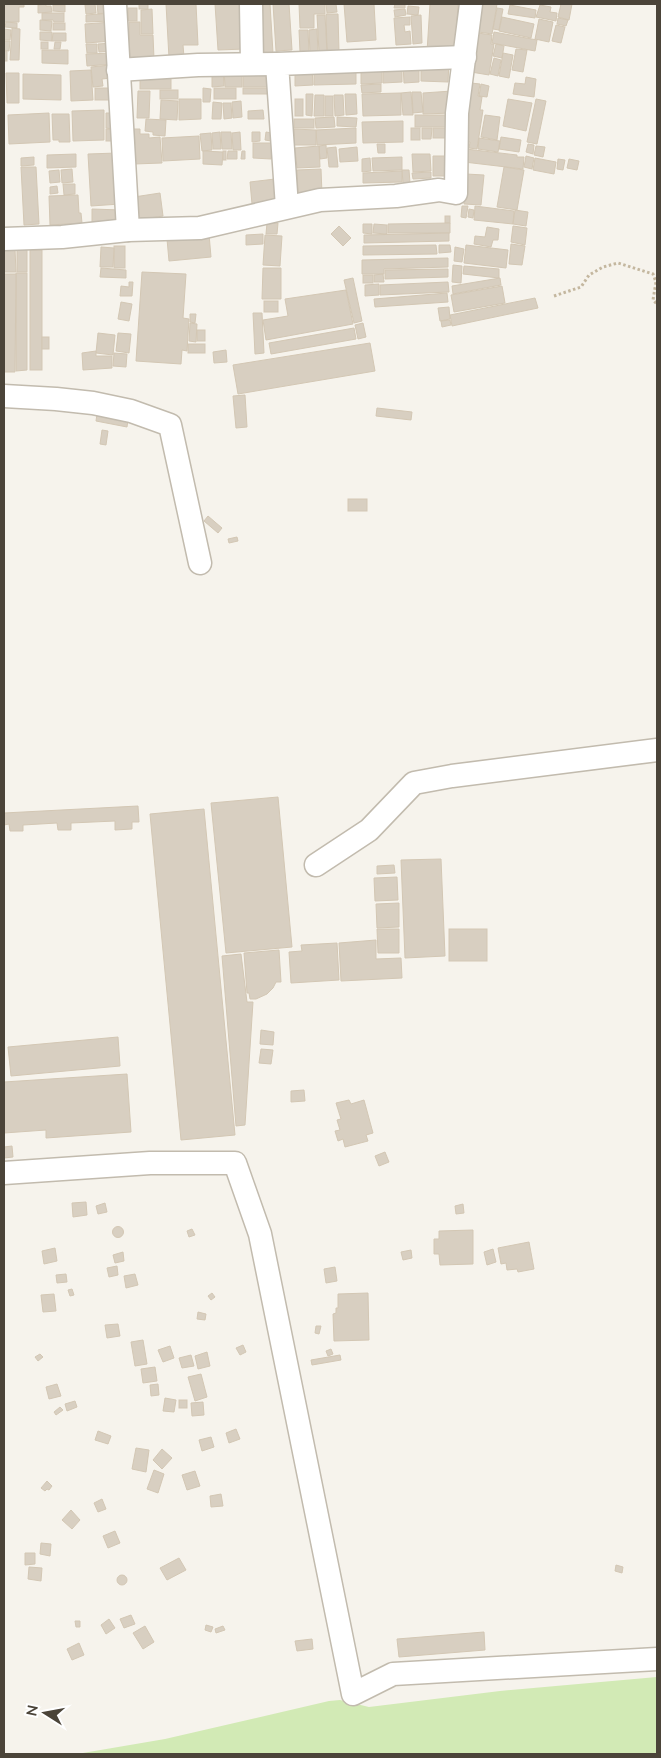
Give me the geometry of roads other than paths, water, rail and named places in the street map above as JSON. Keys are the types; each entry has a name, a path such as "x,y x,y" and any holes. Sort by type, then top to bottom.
{"street":[{"path":"115,4 128,230"},
{"path":"251,4 252,63"},
{"path":"4,239 62,237 128,230 200,228 320,200 396,196 439,190 456,193 457,113 471,4"},
{"path":"118,70 252,63 277,64 465,57"},
{"path":"277,64 287,207"},
{"path":"4,396 93,403 131,411 170,425 200,563"},
{"path":"316,865 369,830 414,783 452,776 657,750"},
{"path":"4,1173 150,1163 234,1163 260,1234 353,1694 393,1674 657,1659"}]}
